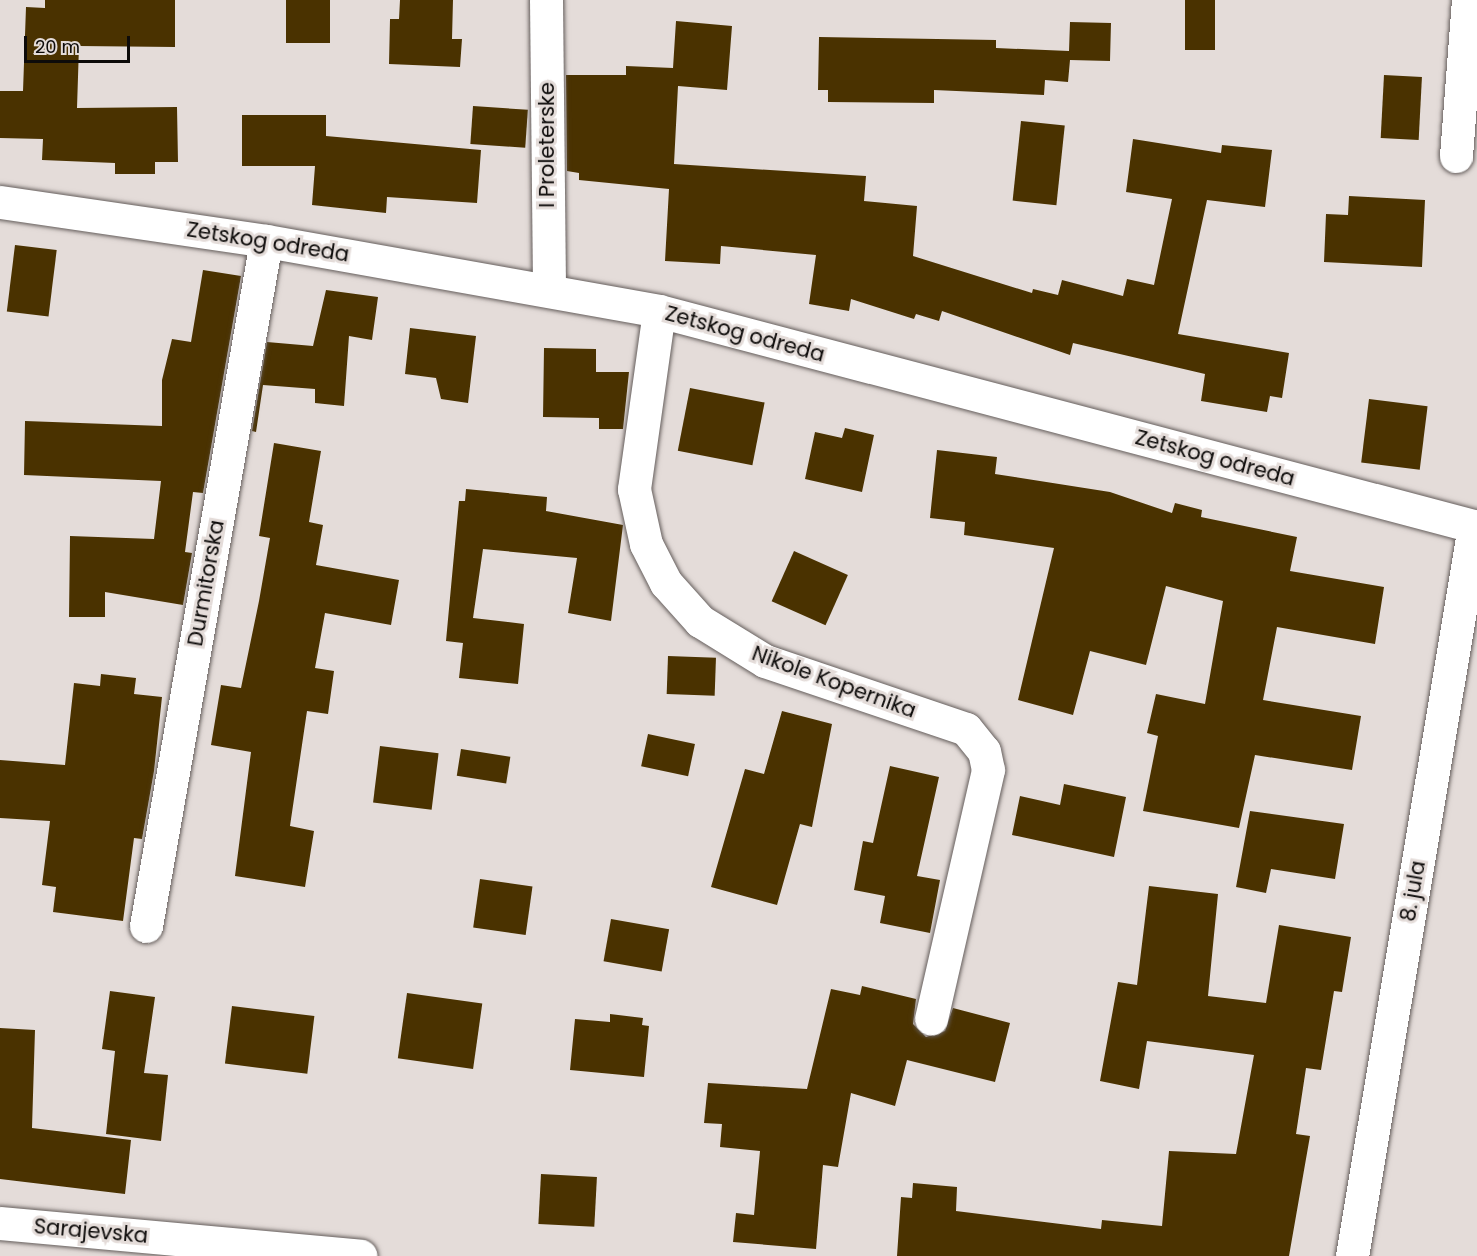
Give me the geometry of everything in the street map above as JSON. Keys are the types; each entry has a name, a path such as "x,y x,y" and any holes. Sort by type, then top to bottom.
{"street":[{"name":"I Proleterske","path":"546,0 549,289"},
{"path":"1456,156 1468,0"},
{"name":"Zetskog odreda","path":"1,209 266,241 659,310 1475,527"},
{"name":"Durmitorska","path":"146,926 266,241"},
{"name":"Nikole Kopernika","path":"659,310 634,489 646,543 666,583 700,621 765,661 966,729 984,751 988,770 931,1019"},
{"name":"8. jula","path":"1352,1256 1475,527"},
{"name":"Sarajevska","path":"0,1222 360,1256"}],"building":[{"path":"45,0 175,0 175,47 79,46 77,108 177,107 178,162 155,162 155,174 115,174 115,163 42,160 43,139 0,138 0,91 23,91 26,7 45,8"},
{"path":"286,0 330,0 330,43 286,43"},
{"path":"400,0 453,0 452,39 462,39 460,67 389,64 390,19 399,19"},
{"path":"1185,0 1215,0 1215,50 1185,50"},
{"path":"676,21 732,26 727,90 678,86 674,164 866,176 864,201 917,206 913,256 1032,293 1033,289 1058,295 1062,280 1123,296 1127,279 1154,285 1172,199 1126,192 1133,139 1221,153 1222,145 1272,150 1265,207 1207,200 1178,334 1289,353 1282,398 1270,396 1267,412 1201,401 1205,374 1073,343 1070,355 942,311 939,321 916,314 914,319 851,299 849,311 809,304 816,255 721,246 720,264 665,261 669,189 579,180 579,173 567,171 566,75 626,75 626,66 673,68"},
{"path":"1070,22 1111,23 1110,61 1070,60 1068,82 1045,80 1044,95 934,90 934,103 828,102 828,90 818,90 819,37 996,40 996,48 1069,51"},
{"path":"1384,75 1422,77 1419,140 1381,138"},
{"path":"473,106 528,110 525,148 470,144"},
{"path":"242,115 326,115 326,136 481,150 477,203 387,197 386,213 312,205 315,166 242,166"},
{"path":"1021,121 1065,126 1056,205 1013,201"},
{"path":"1349,196 1425,200 1422,267 1324,262 1326,214 1348,215"},
{"path":"15,245 57,250 49,317 7,312"},
{"path":"203,270 241,276 203,493 193,492 185,552 192,553 183,605 105,592 105,617 69,617 70,536 154,539 161,481 24,475 25,421 162,426 162,380 172,339 191,342"},
{"path":"326,290 378,297 372,340 349,336 344,406 315,403 315,389 263,385 256,432 252,431 267,342 313,346"},
{"path":"410,328 476,336 468,403 441,399 436,378 405,374"},
{"path":"544,348 596,349 596,372 629,372 623,429 599,429 599,418 543,417"},
{"path":"690,388 765,403 752,465 678,451"},
{"path":"1369,399 1428,406 1420,470 1361,463"},
{"path":"845,428 874,435 862,492 805,479 815,432 842,438"},
{"path":"274,443 321,451 309,522 323,525 316,565 399,580 391,625 325,613 315,668 334,671 328,714 307,711 290,826 314,831 305,887 235,876 251,752 211,745 221,685 241,688 270,538 259,536"},
{"path":"937,450 997,457 995,474 1110,492 1172,513 1175,503 1202,510 1201,517 1297,537 1290,571 1384,587 1375,644 1277,627 1263,700 1361,716 1352,770 1255,755 1239,828 1143,811 1158,736 1147,733 1156,694 1205,704 1223,601 1166,586 1146,665 1090,651 1073,715 1018,700 1054,548 964,535 965,522 930,518"},
{"path":"466,489 547,497 546,511 623,525 611,621 568,613 577,558 483,549 473,618 524,624 518,684 459,678 463,643 446,641 459,501 465,501"},
{"path":"794,551 848,575 826,625 772,601"},
{"path":"668,656 716,658 715,696 667,694"},
{"path":"101,674 136,678 134,694 162,697 154,771 142,839 134,838 123,921 53,912 56,887 42,885 50,821 0,818 0,760 65,765 74,683 100,686"},
{"path":"782,711 832,724 812,827 800,824 777,905 711,887 745,769 764,774"},
{"path":"648,734 695,744 688,776 641,766"},
{"path":"380,746 439,753 432,810 373,803"},
{"path":"461,749 510,757 506,783 457,776"},
{"path":"890,766 939,777 917,876 940,880 930,933 880,923 885,896 854,890 863,841 873,843"},
{"path":"1064,784 1126,797 1114,857 1012,835 1020,796 1060,805"},
{"path":"1250,811 1344,824 1335,879 1271,869 1266,893 1236,887"},
{"path":"480,879 532,886 526,935 473,928"},
{"path":"1149,886 1218,894 1208,996 1266,1003 1279,925 1351,937 1342,992 1334,991 1321,1070 1306,1068 1296,1134 1310,1136 1289,1256 897,1256 901,1197 912,1198 913,1183 957,1187 956,1211 1101,1229 1102,1220 1162,1226 1169,1151 1236,1154 1254,1055 1147,1041 1139,1089 1100,1081 1118,982 1137,985"},
{"path":"611,919 669,929 662,972 604,961"},
{"path":"862,986 916,999 913,1024 926,1037 945,1031 953,1008 1010,1023 995,1082 907,1060 895,1106 851,1093 838,1167 823,1165 816,1249 733,1242 736,1213 754,1215 760,1151 720,1147 722,1124 704,1123 708,1083 807,1089 831,989 860,995"},
{"path":"110,991 155,997 144,1073 168,1075 161,1141 106,1134 115,1051 102,1049"},
{"path":"407,993 482,1004 473,1069 398,1058"},
{"path":"232,1006 314,1016 307,1074 225,1064"},
{"path":"610,1014 643,1018 642,1025 649,1026 644,1077 570,1070 575,1019 610,1022"},
{"path":"0,1028 35,1030 32,1128 131,1140 125,1194 0,1179"},
{"path":"541,1174 597,1177 594,1227 538,1224"}]}
